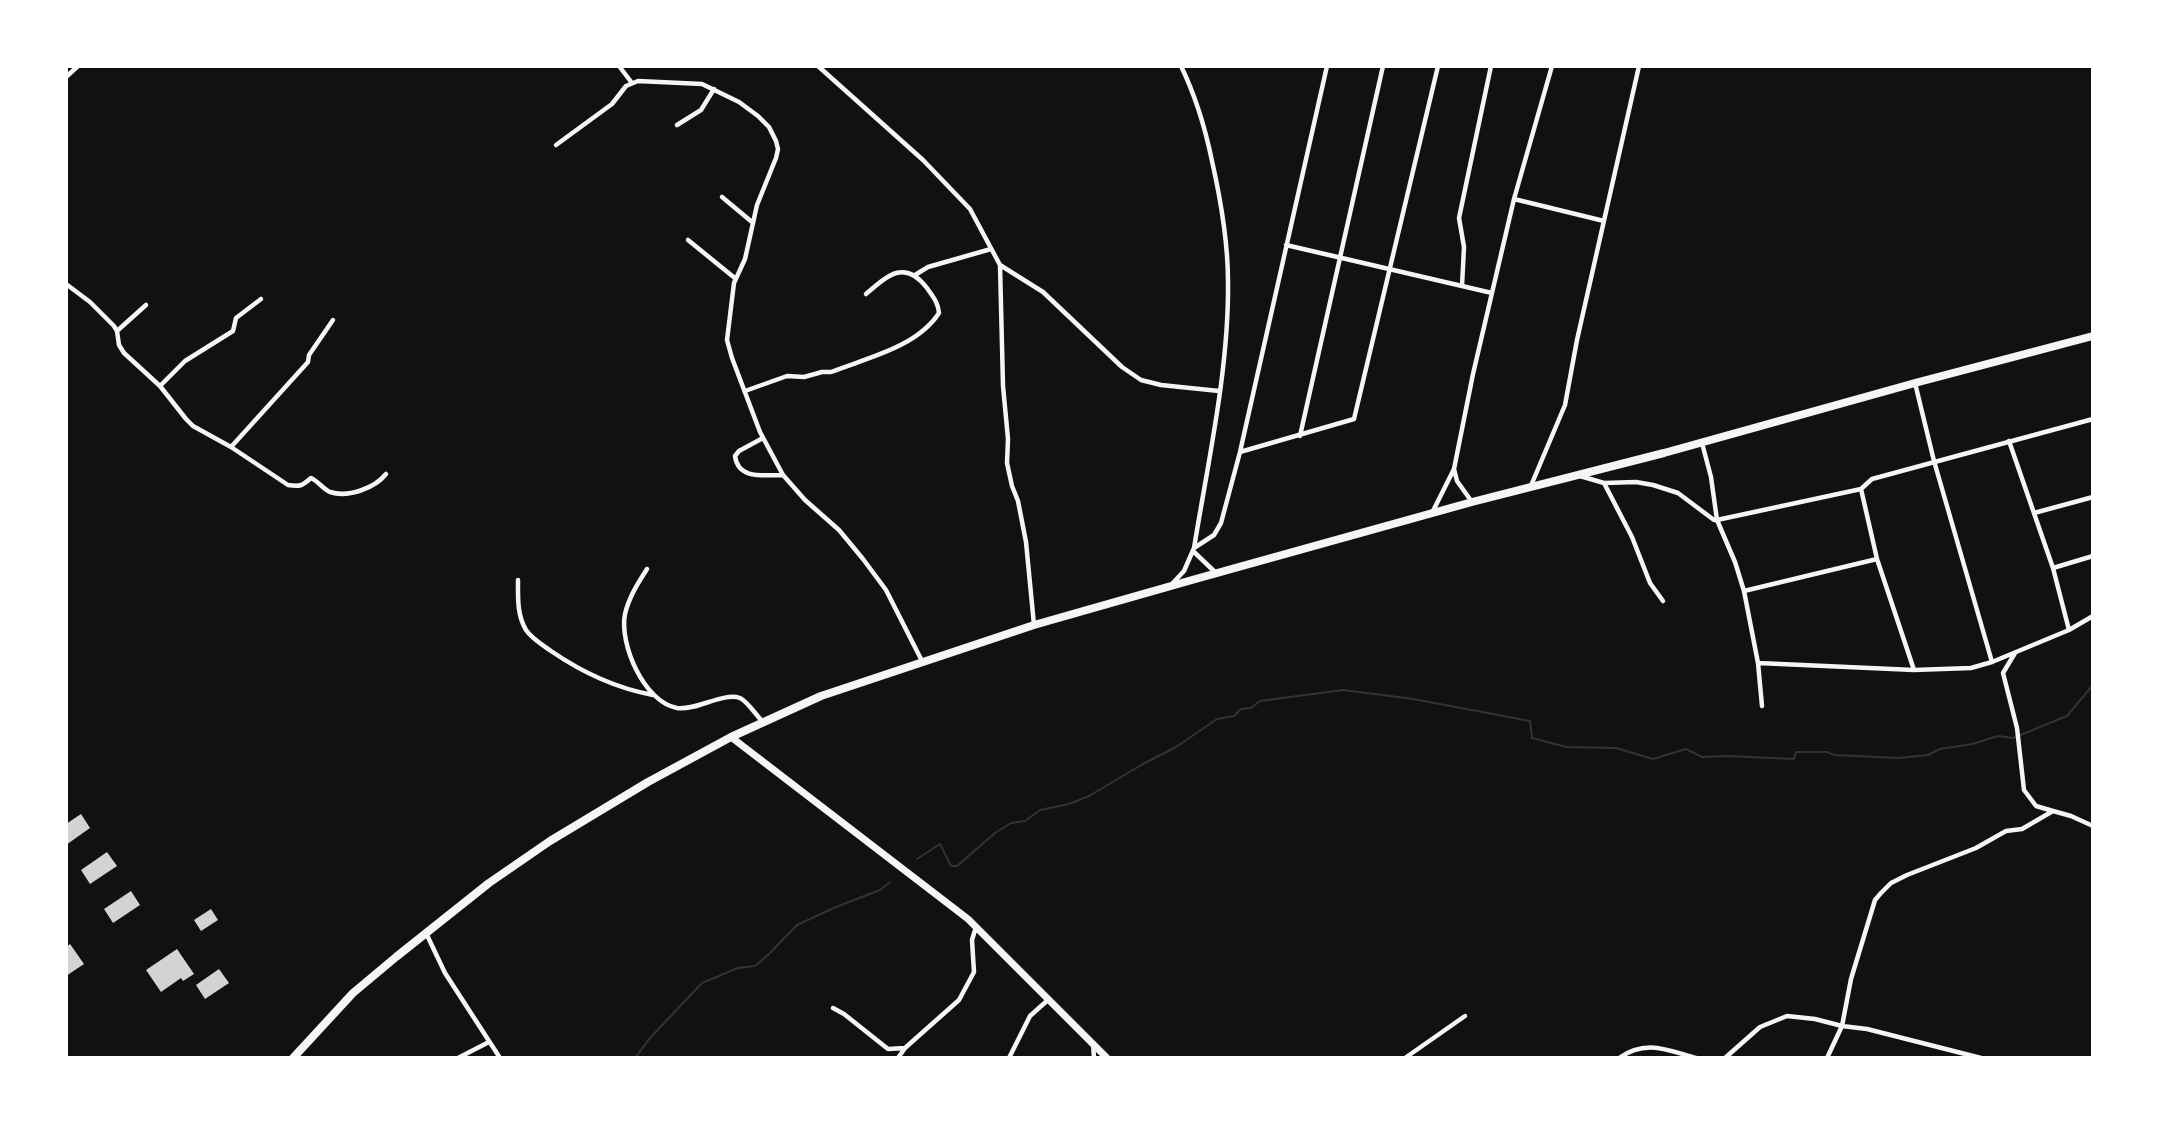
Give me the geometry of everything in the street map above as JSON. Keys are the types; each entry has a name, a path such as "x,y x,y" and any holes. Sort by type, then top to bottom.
{"main road":[{"path":"293,1058 353,993 489,884 570,828 731,737 821,696 1034,625 1216,573 2093,336"},
{"path":"731,737 976,927 1107,1058"}],"street":[{"path":"66,77 78,66"},
{"path":"619,66 632,83"},
{"path":"818,66 970,209 1000,265 1003,386 1008,439 1007,463 1018,501 1026,542 1034,625"},
{"path":"1171,586 1184,571 1193,549 1227,331 1228,282 1222,205 1197,101 1181,66"},
{"path":"1193,549 1214,535 1221,523 1240,452 1327,66"},
{"path":"1300,436 1383,66"},
{"path":"1240,452 1354,419 1438,66"},
{"path":"1462,286 1464,247 1459,218 1491,66"},
{"path":"1432,513 1454,469 1491,292 1514,199 1552,66"},
{"path":"1530,488 1565,405 1577,340 1639,66"},
{"path":"556,145 612,104 626,86 632,83 702,84 759,116 769,127 776,141 776,158 752,222 745,258 736,279 727,340 732,358 763,438 783,475 805,500 839,530 863,558 886,590 922,661"},
{"path":"677,125 701,110 714,89"},
{"path":"722,197 752,222"},
{"path":"1514,199 1604,221"},
{"path":"688,240 736,279"},
{"path":"1286,245 1491,292"},
{"path":"915,275 928,267 991,249"},
{"path":"1000,265 1043,292 1122,367 1141,380 1161,385 1219,392"},
{"path":"745,391 787,376 804,377 831,372 898,346 932,324 939,313 938,303 915,275 910,273 888,276 866,294"},
{"path":"66,284 90,302 117,331 118,345 124,353 160,386 178,411 193,426 231,447 267,473 296,488 302,487 311,478 331,492 371,488 386,474"},
{"path":"160,386 185,361 233,331 236,318 261,299"},
{"path":"117,331 146,305"},
{"path":"231,447 308,362 309,355 333,320"},
{"path":"1915,383 1934,462 1992,662"},
{"path":"1578,476 1604,483 1635,482 1653,485 1678,493 1717,520 1861,489 1872,479 2093,419"},
{"path":"763,438 739,451 735,456 738,468 745,473 757,475 783,475"},
{"path":"2009,441 2053,568 2069,630"},
{"path":"1702,442 1711,477 1717,520 1735,561 1744,591 1758,663 1762,706"},
{"path":"1454,469 1457,481 1472,502"},
{"path":"1604,483 1635,544 1650,583 1663,602"},
{"path":"1861,489 1877,559 1914,670"},
{"path":"2034,513 2093,497"},
{"path":"1193,549 1216,573"},
{"path":"2053,568 2093,556"},
{"path":"1744,591 1877,559"},
{"path":"647,569 631,594 625,616 631,660 653,695 660,701 677,708 739,698 762,721"},
{"path":"518,580 520,616 527,632 538,642 565,661 603,681 629,691 653,695"},
{"path":"1758,663 1914,670 1971,668 1992,662 2069,630 2093,616"},
{"path":"2016,651 2003,673 2017,728 2024,790 2036,806 2071,816 2093,826"},
{"path":"1827,1058 1842,1026 1851,979 1875,900 1881,893 1891,883 1907,875 1976,848 2006,831 2022,829 2053,811"},
{"path":"898,1058 905,1048 958,1000 974,972 972,940 976,927"},
{"path":"426,933 445,973 500,1058"},
{"path":"1010,1058 1030,1016 1049,999"},
{"path":"833,1008 888,1049 905,1048"},
{"path":"1405,1058 1465,1016"},
{"path":"1725,1058 1760,1027 1787,1016 1867,1029 1981,1058"},
{"path":"458,1058 489,1042"},
{"path":"1093,1043 1094,1058"},
{"path":"1619,1058 1628,1052 1649,1046 1696,1058"}],"building":[{"path":"81,814 90,828 66,845 66,824"},
{"path":"107,852 117,866 90,884 81,870"},
{"path":"131,891 140,905 113,923 104,909"},
{"path":"211,909 218,920 201,931 194,920"},
{"path":"70,944 84,964 66,976 66,947"},
{"path":"177,949 194,974 183,981 181,978 161,992 146,970"},
{"path":"219,969 229,983 205,999 196,985"}],"waterway":[{"path":"917,859 940,844 951,866 957,866 995,833 1011,823 1025,821 1040,810 1069,804 1089,796 1176,747 1217,719 1234,716 1241,709 1251,708 1260,701 1343,690 1413,699 1530,721 1532,738 1566,747 1616,748 1653,759 1686,749 1702,757 1794,759 1796,752 1827,752 1834,755 1899,758 1928,755 1940,749 1972,744 1998,736 2013,738 2067,716 2093,685"},
{"path":"635,1058 650,1038 702,983 738,968 755,966 797,925 880,890 890,882"}]}
